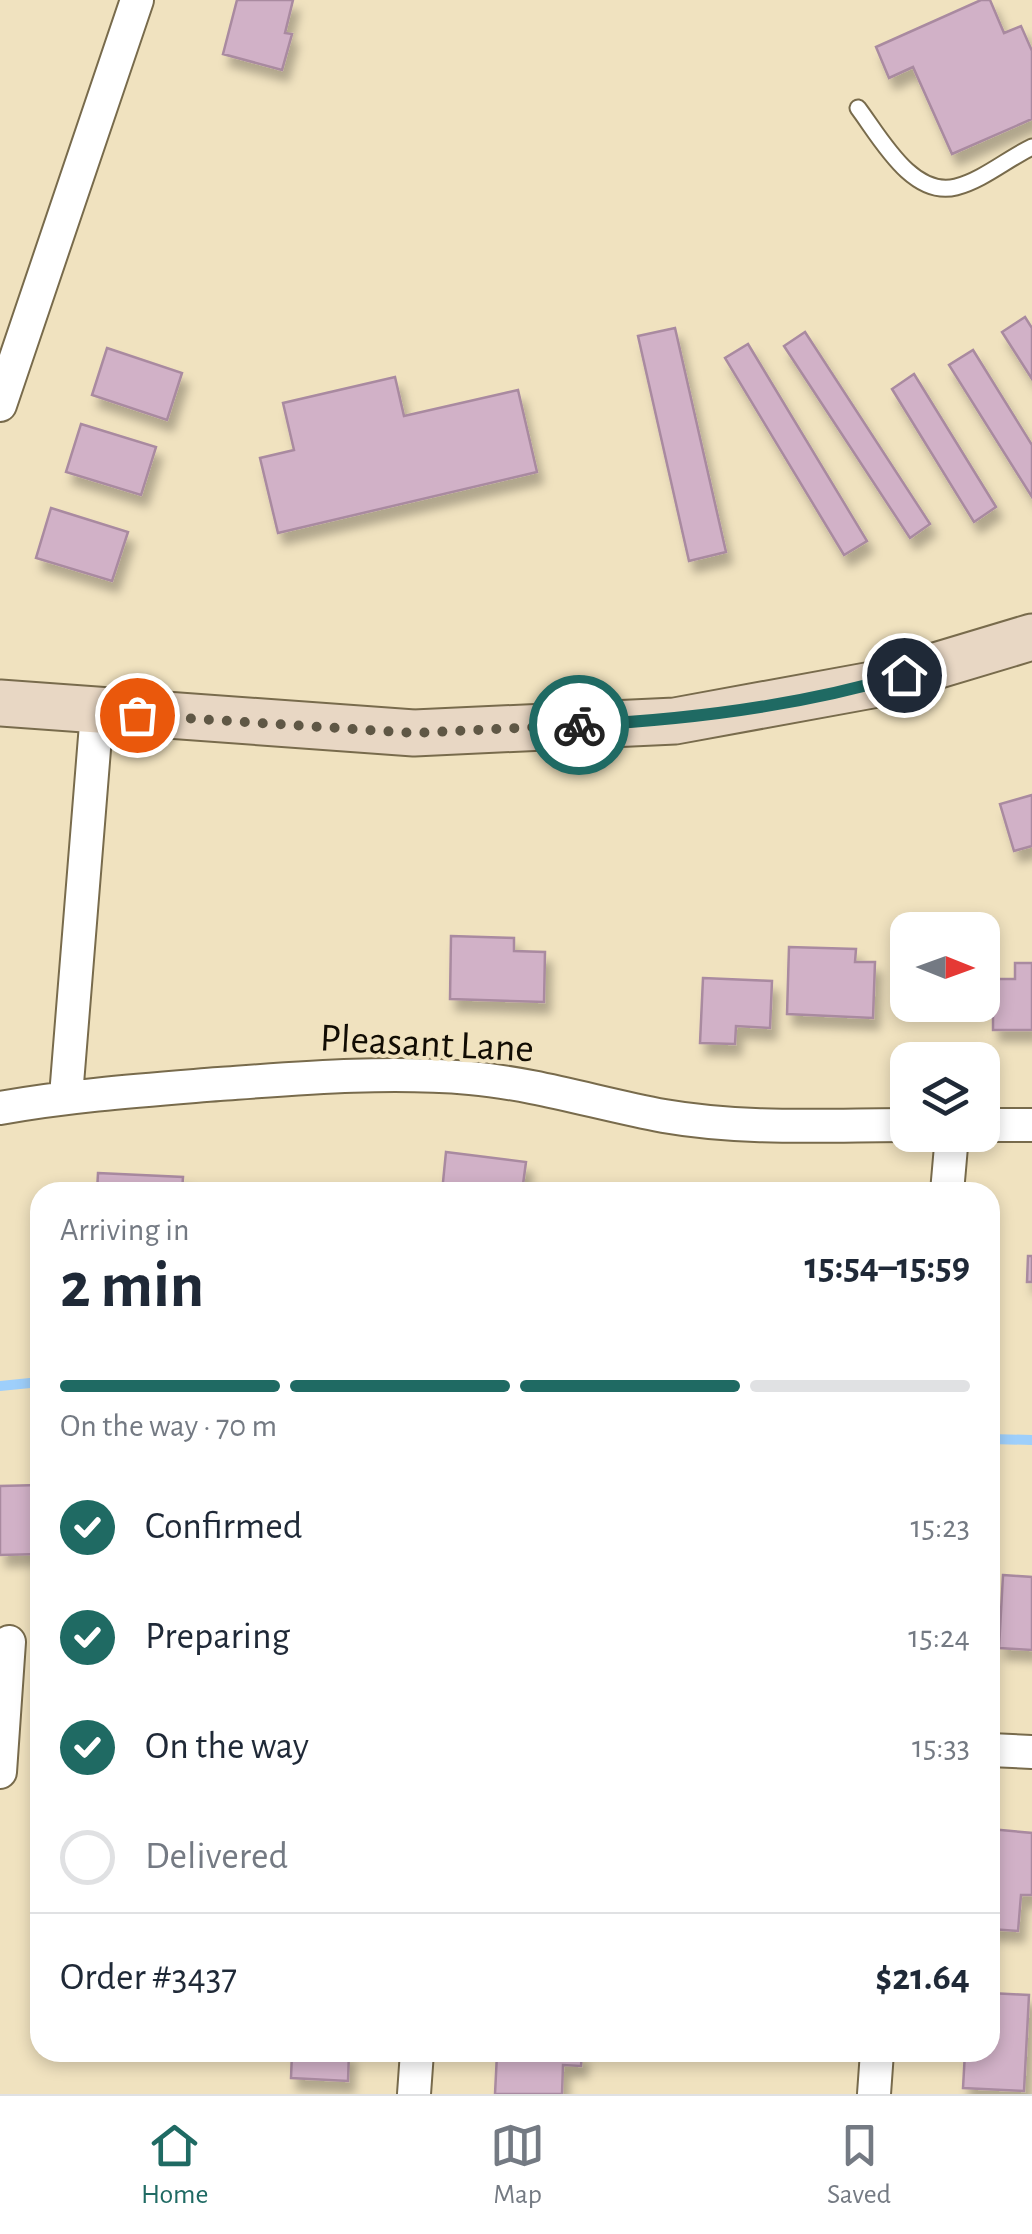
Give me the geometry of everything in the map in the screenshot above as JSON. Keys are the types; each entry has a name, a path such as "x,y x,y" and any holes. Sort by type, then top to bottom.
{"main road":[{"path":"0,703 414,733 675,720 872,685 1032,637"}],"street":[{"path":"0,405 137,0"},
{"path":"66,1096 97,712"},
{"name":"Pleasant Lane","path":"0,1108 66,1096 325,1076 401,1075 471,1078 548,1089 665,1116 728,1124 890,1125"},
{"path":"1000,1125 1032,1125"},
{"path":"948,1182 951,1152"},
{"path":"0,1772 16,1642"},
{"path":"1000,1750 1032,1752"},
{"path":"414,2094 416,2062"},
{"path":"874,2094 876,2062"}],"lane":[{"path":"858,108 912,175 941,189 958,186 1032,147"}],"building":[{"path":"237,0 293,0 285,33 292,34 282,70 223,54"},
{"path":"981,0 990,0 1004,33 1021,26 1032,51 1032,119 952,154 913,67 889,78 876,47"},
{"path":"1025,317 1032,328 1032,379 1002,332"},
{"path":"675,328 726,552 689,561 638,336"},
{"path":"805,332 930,524 910,538 784,346"},
{"path":"748,344 867,541 844,555 725,358"},
{"path":"107,348 182,373 167,420 92,395"},
{"path":"973,350 1032,445 1032,497 949,365"},
{"path":"914,374 996,507 974,522 892,389"},
{"path":"395,377 404,416 518,390 537,472 278,533 260,458 294,450 283,403"},
{"path":"81,424 156,447 141,495 66,472"},
{"path":"51,508 128,532 112,581 36,558"},
{"path":"1032,795 1032,846 1014,851 1000,804"},
{"path":"451,936 514,938 514,951 545,952 544,1002 450,999"},
{"path":"789,947 856,949 855,962 875,962 873,1018 787,1014"},
{"path":"1015,963 1032,963 1032,1030 993,1030 993,1022 1000,1022 1000,979 1015,979"},
{"path":"703,978 772,981 770,1028 736,1026 735,1044 700,1043"},
{"path":"446,1152 526,1162 523,1182 443,1182"},
{"path":"98,1173 183,1177 183,1182 98,1182"},
{"path":"1028,1256 1032,1256 1032,1282 1027,1282"},
{"path":"30,1485 30,1554 0,1555 0,1486"},
{"path":"1003,1575 1032,1577 1032,1650 1000,1648"},
{"path":"1000,1830 1032,1833 1032,1895 1021,1895 1018,1931 1000,1930"},
{"path":"1000,1994 1029,1995 1024,2091 963,2088 964,2062 1000,2062"},
{"path":"292,2062 349,2062 348,2081 291,2078"},
{"path":"497,2062 581,2062 581,2066 563,2065 562,2094 495,2094"}],"waterway":[{"path":"0,1386 30,1383"},
{"path":"1000,1439 1032,1440"}],"way so far":[{"path":"137,715 414,733 579,725"}],"route":[{"path":"579,725 675,720 872,685 904,675"}]}
